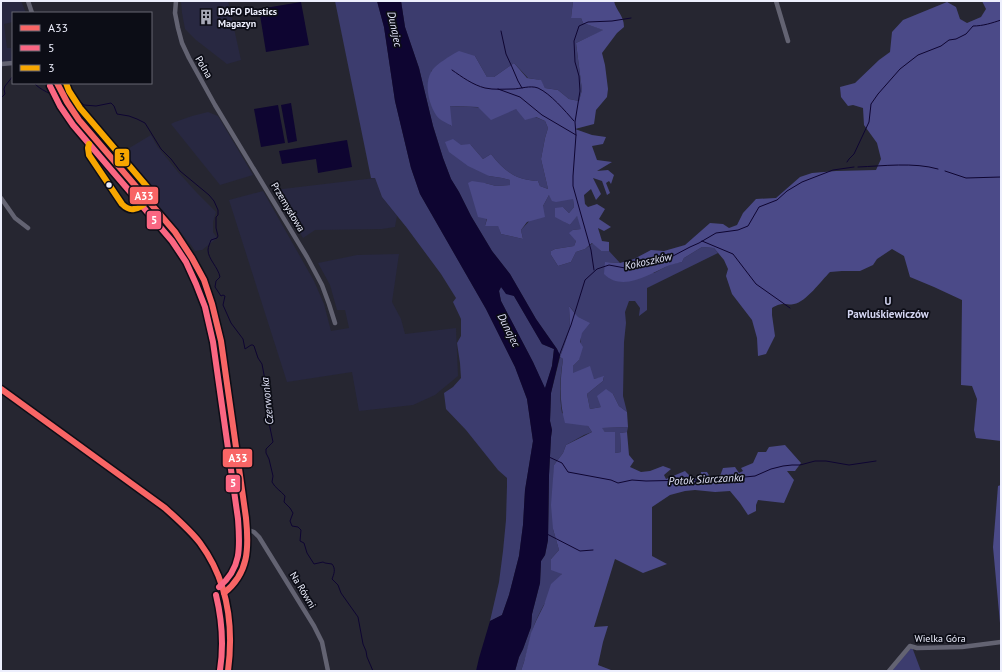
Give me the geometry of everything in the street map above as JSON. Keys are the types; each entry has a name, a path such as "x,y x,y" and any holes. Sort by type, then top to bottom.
{"street":[{"path":"28,1 32,12"},
{"name":"Polna","path":"176,1 176,20 180,37 189,58 216,106"},
{"path":"776,1 788,41"},
{"path":"1,64 12,63"},
{"path":"57,84 66,102 74,113 182,242 196,264 216,314 248,545 246,560 240,577 224,594"},
{"name":"Przemysłowa","path":"216,106 307,257 322,285 335,323"},
{"path":"1,198 15,218 28,228"},
{"path":"1,389 153,499 177,518 192,534 207,554 219,577 230,616 231,629 228,671"},
{"name":"Na Równi","path":"246,529 259,536 314,626 322,642 328,671"},
{"name":"Wielka Góra","path":"889,671 910,646 917,648 962,647 1001,642"}],"shaded area":[{"path":"1,1 21,1 26,12 12,12 12,22 4,24 7,48 11,48 12,65 1,67"},
{"path":"181,1 228,1 241,60 227,64 196,40 185,29"},
{"path":"335,1 377,1 384,27 395,101 411,168 420,194 486,309 515,367 527,399 533,441 525,490 519,556 502,615 490,621 499,582 503,551 506,520 507,478 498,470 466,430 446,409 444,393 453,387 461,378 457,343 461,336 461,319 453,302 456,298 441,274 382,197 375,178 371,178"},
{"path":"401,1 573,1 571,18 581,18 583,23 604,30 576,43 582,90 579,101 569,99 558,90 545,88 540,80 528,78 514,63 494,77 487,77 475,56 431,71 451,126 449,106 516,109 545,121 548,128 541,159 548,189 540,186 538,181 523,179 512,174 501,166 491,154 483,159 470,144 489,176 510,180 510,185 496,186 485,183 487,218 485,226 498,225 501,234 523,239 521,230 543,206 549,195 573,199 574,207 569,213 563,207 565,222 570,225 577,215 582,229 573,230 576,241 574,246 551,251 551,255 558,266 571,262 576,252 585,249 593,243 601,251 609,251 620,263 605,262 654,273 671,264 682,262 684,258 702,247 714,248 718,253 647,288 647,310 639,316 640,308 635,301 629,301 625,312 626,323 624,342 623,396 627,412 619,406 613,394 601,407 590,409 587,394 603,381 604,377 594,379 573,373 573,366 579,360 581,338 580,325 574,312 569,306 570,327 560,357 557,349 536,319 510,274 492,251 471,216 451,179 443,158 433,126 419,68 405,27"},
{"path":"573,1 614,1 616,8 623,19 624,27 617,33 602,53 608,89 607,97 596,110 594,124 575,129 592,135 606,137 603,144 592,146 597,160 612,162 597,171 608,170 614,175 611,184 609,181 606,183 610,193 607,195 602,181 593,178 601,194 596,200 591,189 584,195 585,204 588,207 597,204 605,209 599,219 611,227 604,231 598,228 602,241 609,242 609,251 601,251 592,243 585,249 576,252 571,262 558,266 551,255 551,251 574,246 576,241 569,233 573,230 581,229 577,216 570,225 555,217 555,208 563,207 569,213 574,207 573,199 556,202 552,201 549,195 543,206 545,217 527,222 521,230 523,239 501,234 498,226 485,226 487,219 478,217 468,183 472,181 496,186 510,185 510,180 489,176 468,166 449,152 445,142 453,139 461,145 470,144 483,159 491,154 501,166 512,174 523,179 538,181 540,186 548,189 541,159 548,128 545,121 536,117 525,120 516,109 491,120 478,107 450,106 452,126 439,118 433,111 429,100 428,83 433,69 459,51 475,56 487,77 494,77 514,63 527,78 541,80 545,88 558,90 569,99 579,101 582,90 576,43 603,30 583,23 581,18 571,18"},
{"path":"982,1 1001,1 1001,441 976,438 974,430 977,399 972,386 961,385 962,300 910,277 904,256 892,249 877,259 873,265 860,271 830,272 813,291 799,302 794,304 779,305 772,308 775,336 766,354 758,356 757,338 752,320 732,294 726,276 728,269 724,260 714,248 702,247 684,258 682,262 670,265 637,280 620,282 604,274 605,262 620,263 634,259 651,250 664,251 685,245 710,223 723,224 729,228 737,225 743,213 756,199 776,198 800,177 812,173 876,170 881,159 877,143 864,125 863,108 853,105 848,106 841,97 840,87 855,83 879,60 890,52 892,32 903,20 947,2 956,7 960,19 967,23 981,17 986,9"},
{"path":"208,112 218,116 253,175 220,185 171,124"},
{"path":"151,135 157,146 178,172 216,212 213,222 213,232 217,238 202,250 195,251 122,163 119,157 121,153"},
{"path":"375,178 382,197 397,216 395,227 382,229 315,230 303,238 274,190"},
{"path":"263,191 314,281 324,304 331,331 349,328 345,310 337,310 330,285 318,263 357,255 399,254 392,302 401,319 405,334 456,328 458,376 435,395 413,405 359,411 352,372 287,382 229,200"},
{"path":"501,287 514,296 542,344 554,349 552,366 545,389 533,362 501,301 499,291"},
{"path":"569,306 578,317 590,323 582,333 580,342 583,347 579,360 573,366 573,373 590,366 594,379 604,376 603,381 587,394 590,409 601,407 597,396 606,389 613,394 619,406 627,412 628,427 602,428 605,432 615,432 615,453 621,452 620,433 627,432 629,455 634,461 630,467 641,472 650,471 663,466 671,469 664,475 666,479 685,471 692,478 700,478 701,472 707,472 710,477 720,476 723,468 735,467 739,473 743,471 741,468 753,463 758,452 766,452 769,447 785,445 801,463 795,471 787,471 794,480 784,503 758,500 756,511 748,515 730,491 685,491 670,495 652,507 652,556 667,564 643,573 615,559 594,627 608,626 598,665 611,671 521,671 531,633 544,605 551,584 562,574 551,570 551,559 559,550 553,529 551,505 554,465 563,453 566,445 592,432 588,426 565,423 563,415 561,375 563,359 560,357 570,327"},
{"path":"560,357 563,359 560,386 562,413 588,426 592,432 566,445 563,453 554,465 553,529 559,550 551,559 562,574 544,604 535,623 521,671 515,671 531,627 532,614 540,583 541,561 545,555 548,540 549,475 552,430 550,421 551,393"},
{"path":"628,427 627,432 620,433 621,452 615,453 605,432 601,428"},
{"path":"1001,485 1001,634 993,547 998,486"},
{"path":"912,647 921,671 890,671"}],"water":[{"name":"Dunajec","path":"377,1 401,1 405,27 419,68 433,126 451,179 492,251 510,274 536,319 560,355 551,393 550,421 552,430 549,475 548,540 545,555 541,561 540,583 532,614 531,627 515,671 476,671 490,621 502,615 519,556 525,490 533,441 527,399 515,367 486,309 420,194 411,168 395,101 384,27","holes":["501,287 506,294 514,296 542,344 554,349 552,366 545,388 501,301 499,291"]},
{"path":"301,2 309,45 266,52 259,9"},
{"path":"291,103 297,141 288,143 281,105"},
{"path":"278,105 285,143 261,147 254,109"},
{"path":"347,140 352,167 318,173 316,159 282,164 279,151"}],"waterway":[{"path":"594,270 591,250 573,186 576,135 575,122 580,91 579,76 575,62 574,41 579,26 588,22 612,21 631,18"},
{"path":"847,162 854,154 869,122 871,104 900,69 918,55 941,46 949,40 956,39 966,34 973,26 984,25 1001,20"},
{"path":"501,31 506,54 522,88"},
{"path":"452,70 472,83 485,88 538,88 553,98 574,121"},
{"name":"Czerwonka","path":"1,98 5,94 5,86 12,77"},
{"name":"Czerwonka","path":"35,84 46,92 61,97"},
{"path":"498,89 520,97 542,115 576,135"},
{"name":"Czerwonka","path":"66,98 80,101 84,105 96,106 111,103 117,114 129,116 145,123 161,149 180,171 214,201 218,210 218,215 216,217 218,236 217,238 211,240 208,253 220,277 216,281 215,287 221,296 225,296 223,305 231,323 243,339 245,349 253,345 262,364 270,407 266,415 273,442 266,449 273,476 272,482 285,496 284,502 293,513 290,521 292,526 298,527 301,530 300,541 304,543 307,553 314,564 323,562 332,564 334,568 332,579 338,585 341,593 358,617 363,644 373,671"},
{"name":"Kokoszków","path":"858,167 909,165 938,169"},
{"name":"Kokoszków","path":"559,356 571,325 585,280 597,269 609,265 625,268 673,256 716,233 738,230 748,226 759,207 777,200 787,191 802,182 833,170 854,167"},
{"name":"Kokoszków","path":"945,171 966,178 1001,177"},
{"path":"702,241 733,254 756,284 790,308"},
{"name":"Potok Siarczanka","path":"549,457 562,463 568,472 611,480 618,483 632,480 704,481 755,476 771,469 783,466 800,465 815,461 826,461 849,465 876,461"},
{"path":"547,534 580,551 593,550"}],"transit line":[{"name":"A33","path":"58,84 79,120 175,232 204,280 212,304 221,341 247,529 247,550 243,568 232,585 224,593"},
{"name":"3","path":"66,84 80,108 149,189 150,192 148,199 141,207 132,209 122,204 89,155 89,144"},
{"name":"5","path":"50,86 60,106 73,125 172,241 186,262 205,307 213,342 239,529 239,547 236,564 227,580 219,587"},
{"name":"A33","path":"1,389 165,508 188,529 200,543 217,573 227,604 230,637 228,671"},
{"name":"5","path":"216,595 222,632 220,670"}],"place":[{"name":"DAFO Plastics Magazyn","path":"206,17"}],"district":[{"name":"U Pawluśkiewiczów","path":"888,307"}]}
